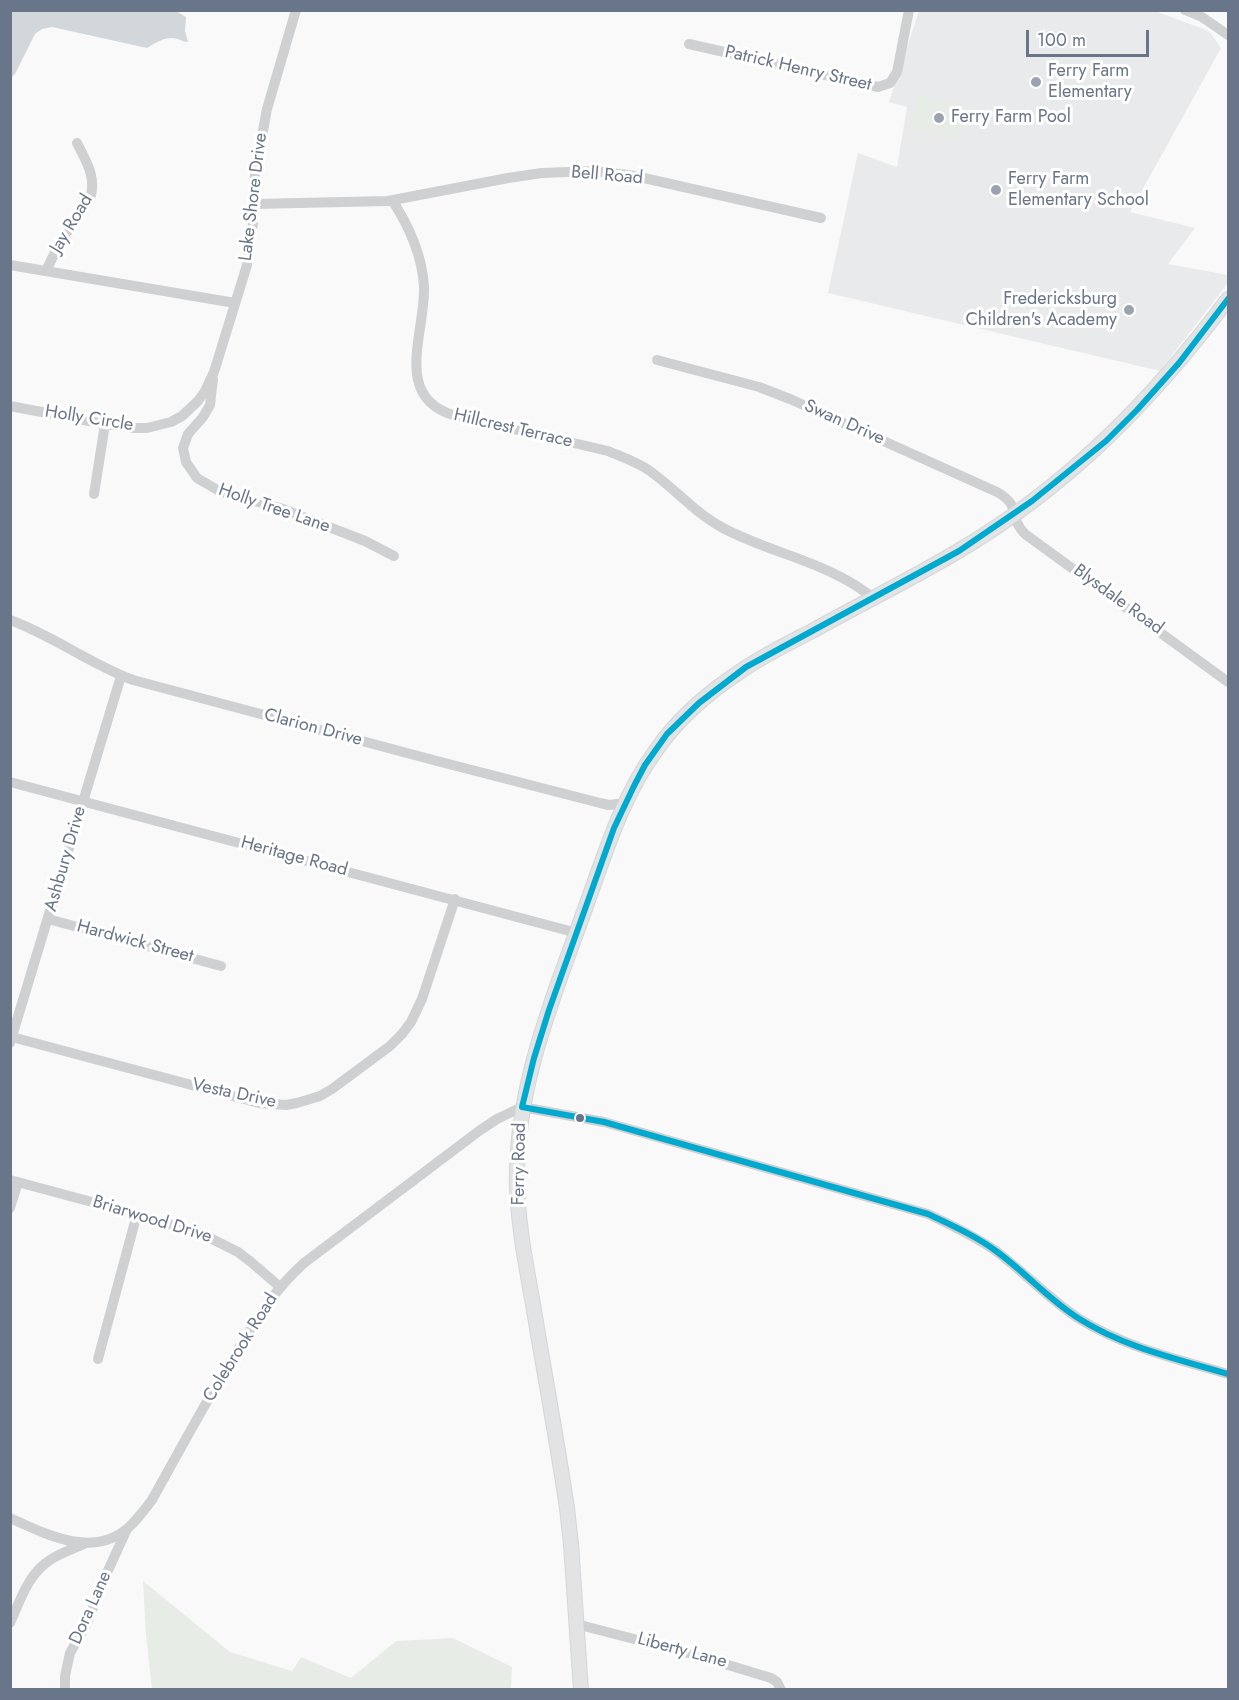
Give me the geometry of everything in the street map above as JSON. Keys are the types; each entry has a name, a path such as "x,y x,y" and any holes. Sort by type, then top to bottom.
{"main road":[{"name":"Ferry Road","path":"581,1689 571,1544 519,1216 517,1163 522,1107 535,1053 605,854 636,781 658,747 684,717 715,689 746,667 959,551 1014,514 1078,465 1114,433 1179,363 1227,305"}],"street":[{"name":"Lake Shore Drive","path":"235,303 249,255 255,174 267,109 296,10"},
{"name":"Patrick Henry Street","path":"689,45 874,87 884,86 894,78 897,69 909,10"},
{"path":"1185,10 1202,17 1228,33"},
{"name":"Jay Road","path":"46,271 59,244 93,191 92,174 77,142"},
{"name":"Bell Road","path":"392,200 542,173 595,171 635,176 821,218"},
{"path":"254,204 392,200"},
{"name":"Hillcrest Terrace","path":"392,200 409,229 419,256 424,299 416,372 420,388 437,409 453,416 608,451 627,458 650,471 692,507 722,527 834,573 873,598"},
{"path":"10,265 235,303"},
{"name":"Holly Circle","path":"10,406 135,428 147,428 171,422 189,410 205,391 214,372 235,303"},
{"name":"Swan Drive","path":"657,360 759,387 790,399 1007,497 1014,514"},
{"name":"Holly Tree Lane","path":"214,372 213,396 210,405 188,434 183,448 186,462 197,478 221,492 280,508 365,541 394,556"},
{"path":"94,494 105,424"},
{"name":"Blysdale Road","path":"1014,514 1024,534 1228,682"},
{"name":"Clarion Drive","path":"10,620 54,639 83,657 133,680 600,803 618,805 626,803"},
{"name":"Ashbury Drive","path":"11,1040 121,676"},
{"name":"Heritage Road","path":"10,782 577,933"},
{"name":"Vesta Drive","path":"11,1040 259,1103 286,1105 310,1100 332,1089 390,1046 411,1022 422,999 454,899"},
{"name":"Hardwick Street","path":"48,919 221,966"},
{"path":"522,1107 604,1122 928,1214 960,1229 994,1250 1053,1301 1081,1320 1150,1352 1228,1374"},
{"name":"Colebrook Road","path":"10,1518 45,1534 78,1543 111,1538 128,1529 152,1500 224,1373 263,1309 280,1287 304,1263 479,1131 522,1107"},
{"path":"10,1208 14,1181"},
{"name":"Briarwood Drive","path":"14,1181 193,1230 219,1242 251,1262 280,1287"},
{"path":"98,1359 137,1214"},
{"name":"Dora Lane","path":"65,1689 70,1653 87,1623 105,1577 128,1529"},
{"path":"10,1623 28,1584 42,1565 88,1543"},
{"name":"Liberty Lane","path":"576,1624 771,1677 781,1689"}],"shaded area":[{"path":"11,11 176,11 186,17 185,31 188,42 169,38 147,48 52,27 42,29 35,34 11,78"},
{"name":"Ferry Farm Elementary School","path":"919,11 1155,11 1209,31 1221,48 1130,212 1195,228 1168,264 1228,275 1228,283 1160,371 828,293 858,153 897,167 907,107 889,102"},
{"name":"Ferry Farm Pool","path":"918,95 967,106 960,140 910,130"},
{"path":"143,1581 230,1652 292,1671 301,1657 351,1678 396,1641 453,1638 512,1667 511,1689 152,1689"}],"transit line":[{"path":"1228,299 1179,363 1137,410 1106,441 1032,501 959,551 746,667 699,703 667,734 645,765 614,828 549,1010 522,1107 604,1122 928,1214 988,1246 1007,1259 1057,1302 1095,1328 1132,1345 1228,1374"}],"place":[{"name":"Ferry Farm Elementary","path":"1036,82"},
{"name":"Ferry Farm Pool","path":"939,118"},
{"name":"Ferry Farm Elementary School","path":"996,190"},
{"name":"Fredericksburg Children's Academy","path":"1129,310"}]}
